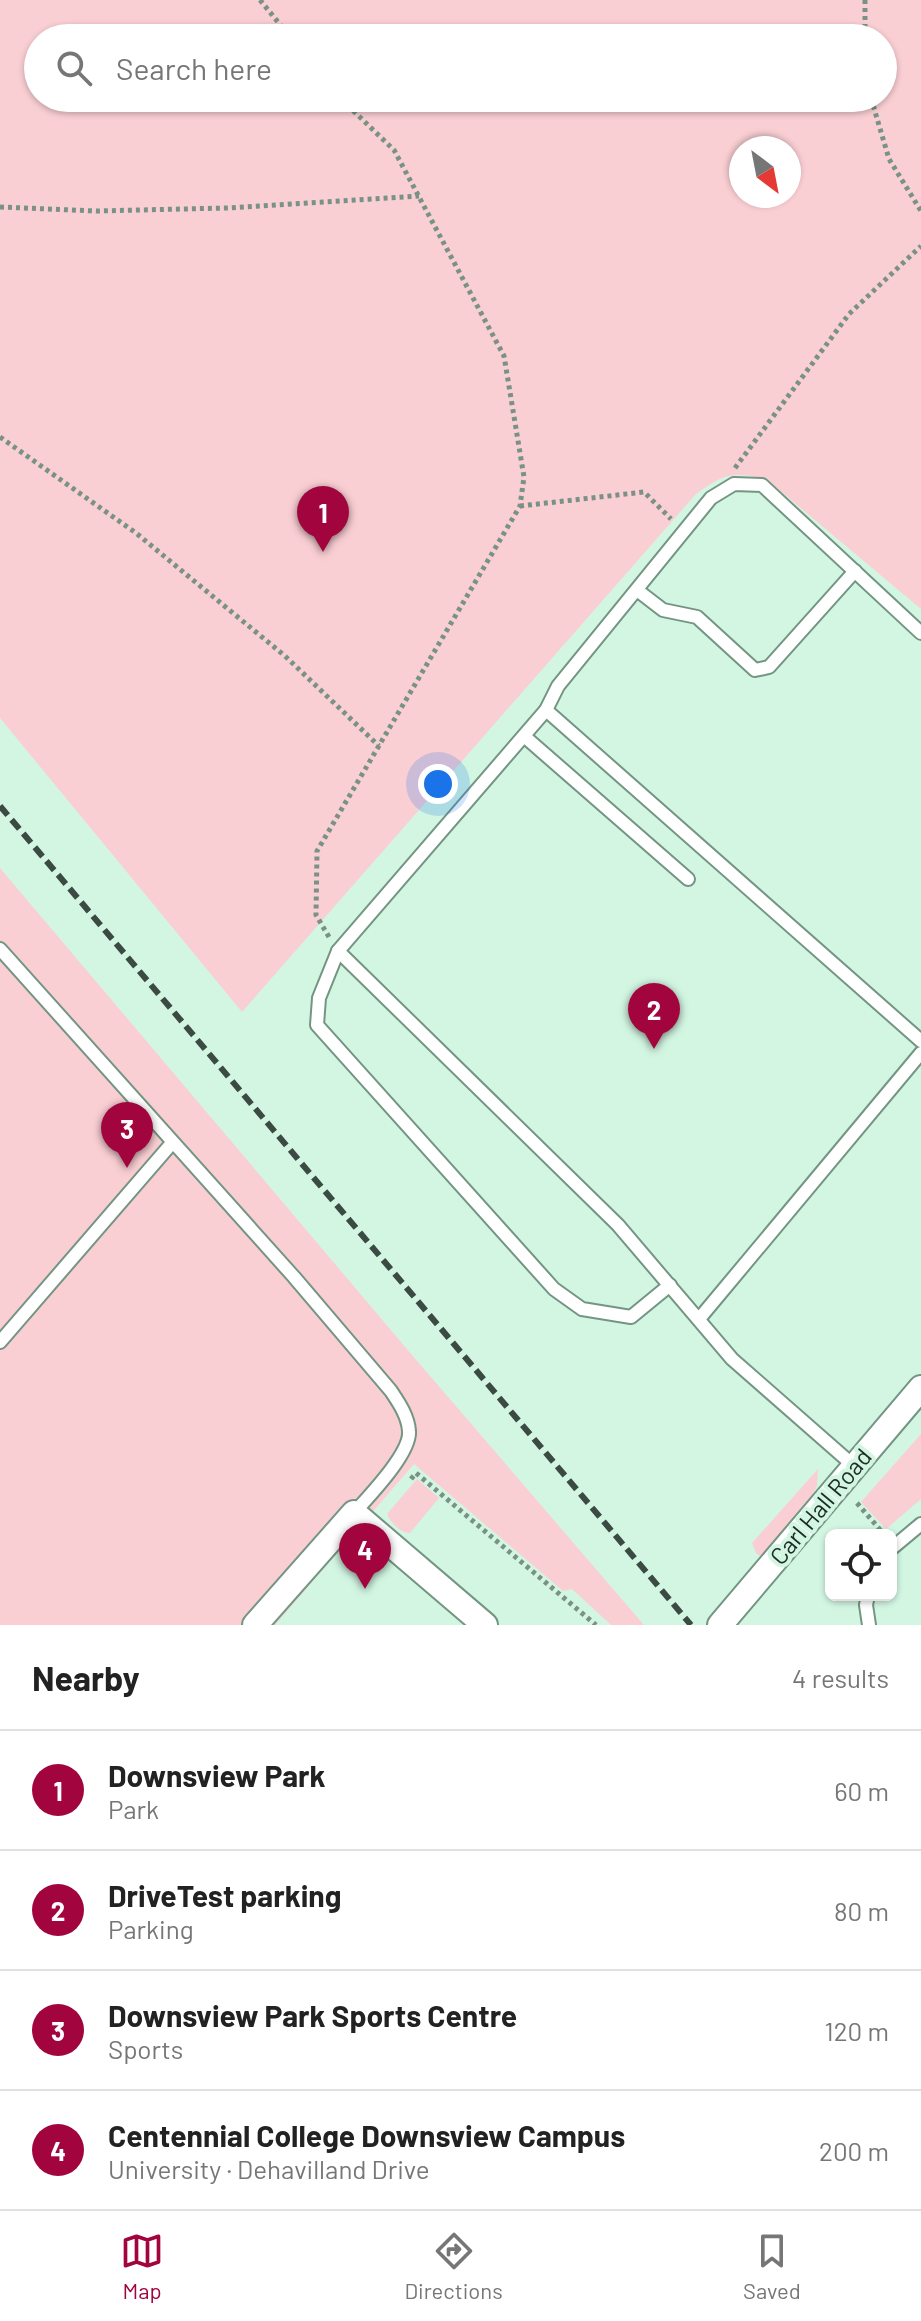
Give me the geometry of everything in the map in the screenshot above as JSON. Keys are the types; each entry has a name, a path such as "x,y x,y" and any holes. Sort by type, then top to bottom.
{"street":[{"name":"Carl Hall Road","path":"720,1625 921,1388"},
{"path":"259,1620 354,1513 485,1625"}],"lane":[{"path":"670,1285 631,1317 582,1309 554,1289 317,1025 319,998 338,951 546,710 558,686 711,498 720,492 734,484 762,485 921,633"},
{"path":"637,590 663,610 697,617 755,670 769,667 855,571"},
{"path":"546,710 921,1041"},
{"path":"524,736 688,879"},
{"path":"0,949 294,1277 402,1407 410,1433 399,1459 354,1513"},
{"path":"338,951 618,1225 732,1359 854,1466"},
{"path":"699,1319 921,1053"},
{"path":"0,1342 172,1143"},
{"path":"897,1544 921,1524"},
{"path":"867,1601 869,1625"}],"path":[{"path":"260,0 280,24"},
{"path":"865,0 865,24"},
{"path":"338,951 316,915 317,851 520,506 524,477 504,356 394,150 355,112"},
{"path":"875,112 889,159 921,211"},
{"path":"0,207 96,211 212,208 419,196"},
{"path":"720,492 849,314 921,246"},
{"path":"0,437 136,533 285,656 379,746"},
{"path":"520,506 644,492 683,532"},
{"path":"406,1485 416,1473 596,1625"},
{"path":"857,1503 879,1529"}],"shaded area":[{"path":"0,0 921,0 921,609 766,479 729,476 696,494 242,1012 0,718"},
{"path":"0,868 644,1625 611,1625 572,1589 563,1591 414,1464 275,1625 0,1625"},
{"path":"921,1434 921,1499 886,1529 861,1502"},
{"path":"818,1469 817,1486 811,1498 761,1557 752,1543"},
{"path":"417,1479 439,1498 410,1533 406,1533 396,1527 387,1514"}],"railway":[{"path":"0,806 691,1625"}],"place":[{"name":"Downsview Park","path":"323,552"},
{"name":"DriveTest parking","path":"654,1049"},
{"name":"Downsview Park Sports Centre","path":"127,1168"},
{"name":"Centennial College Downsview Campus","path":"365,1589"}]}
